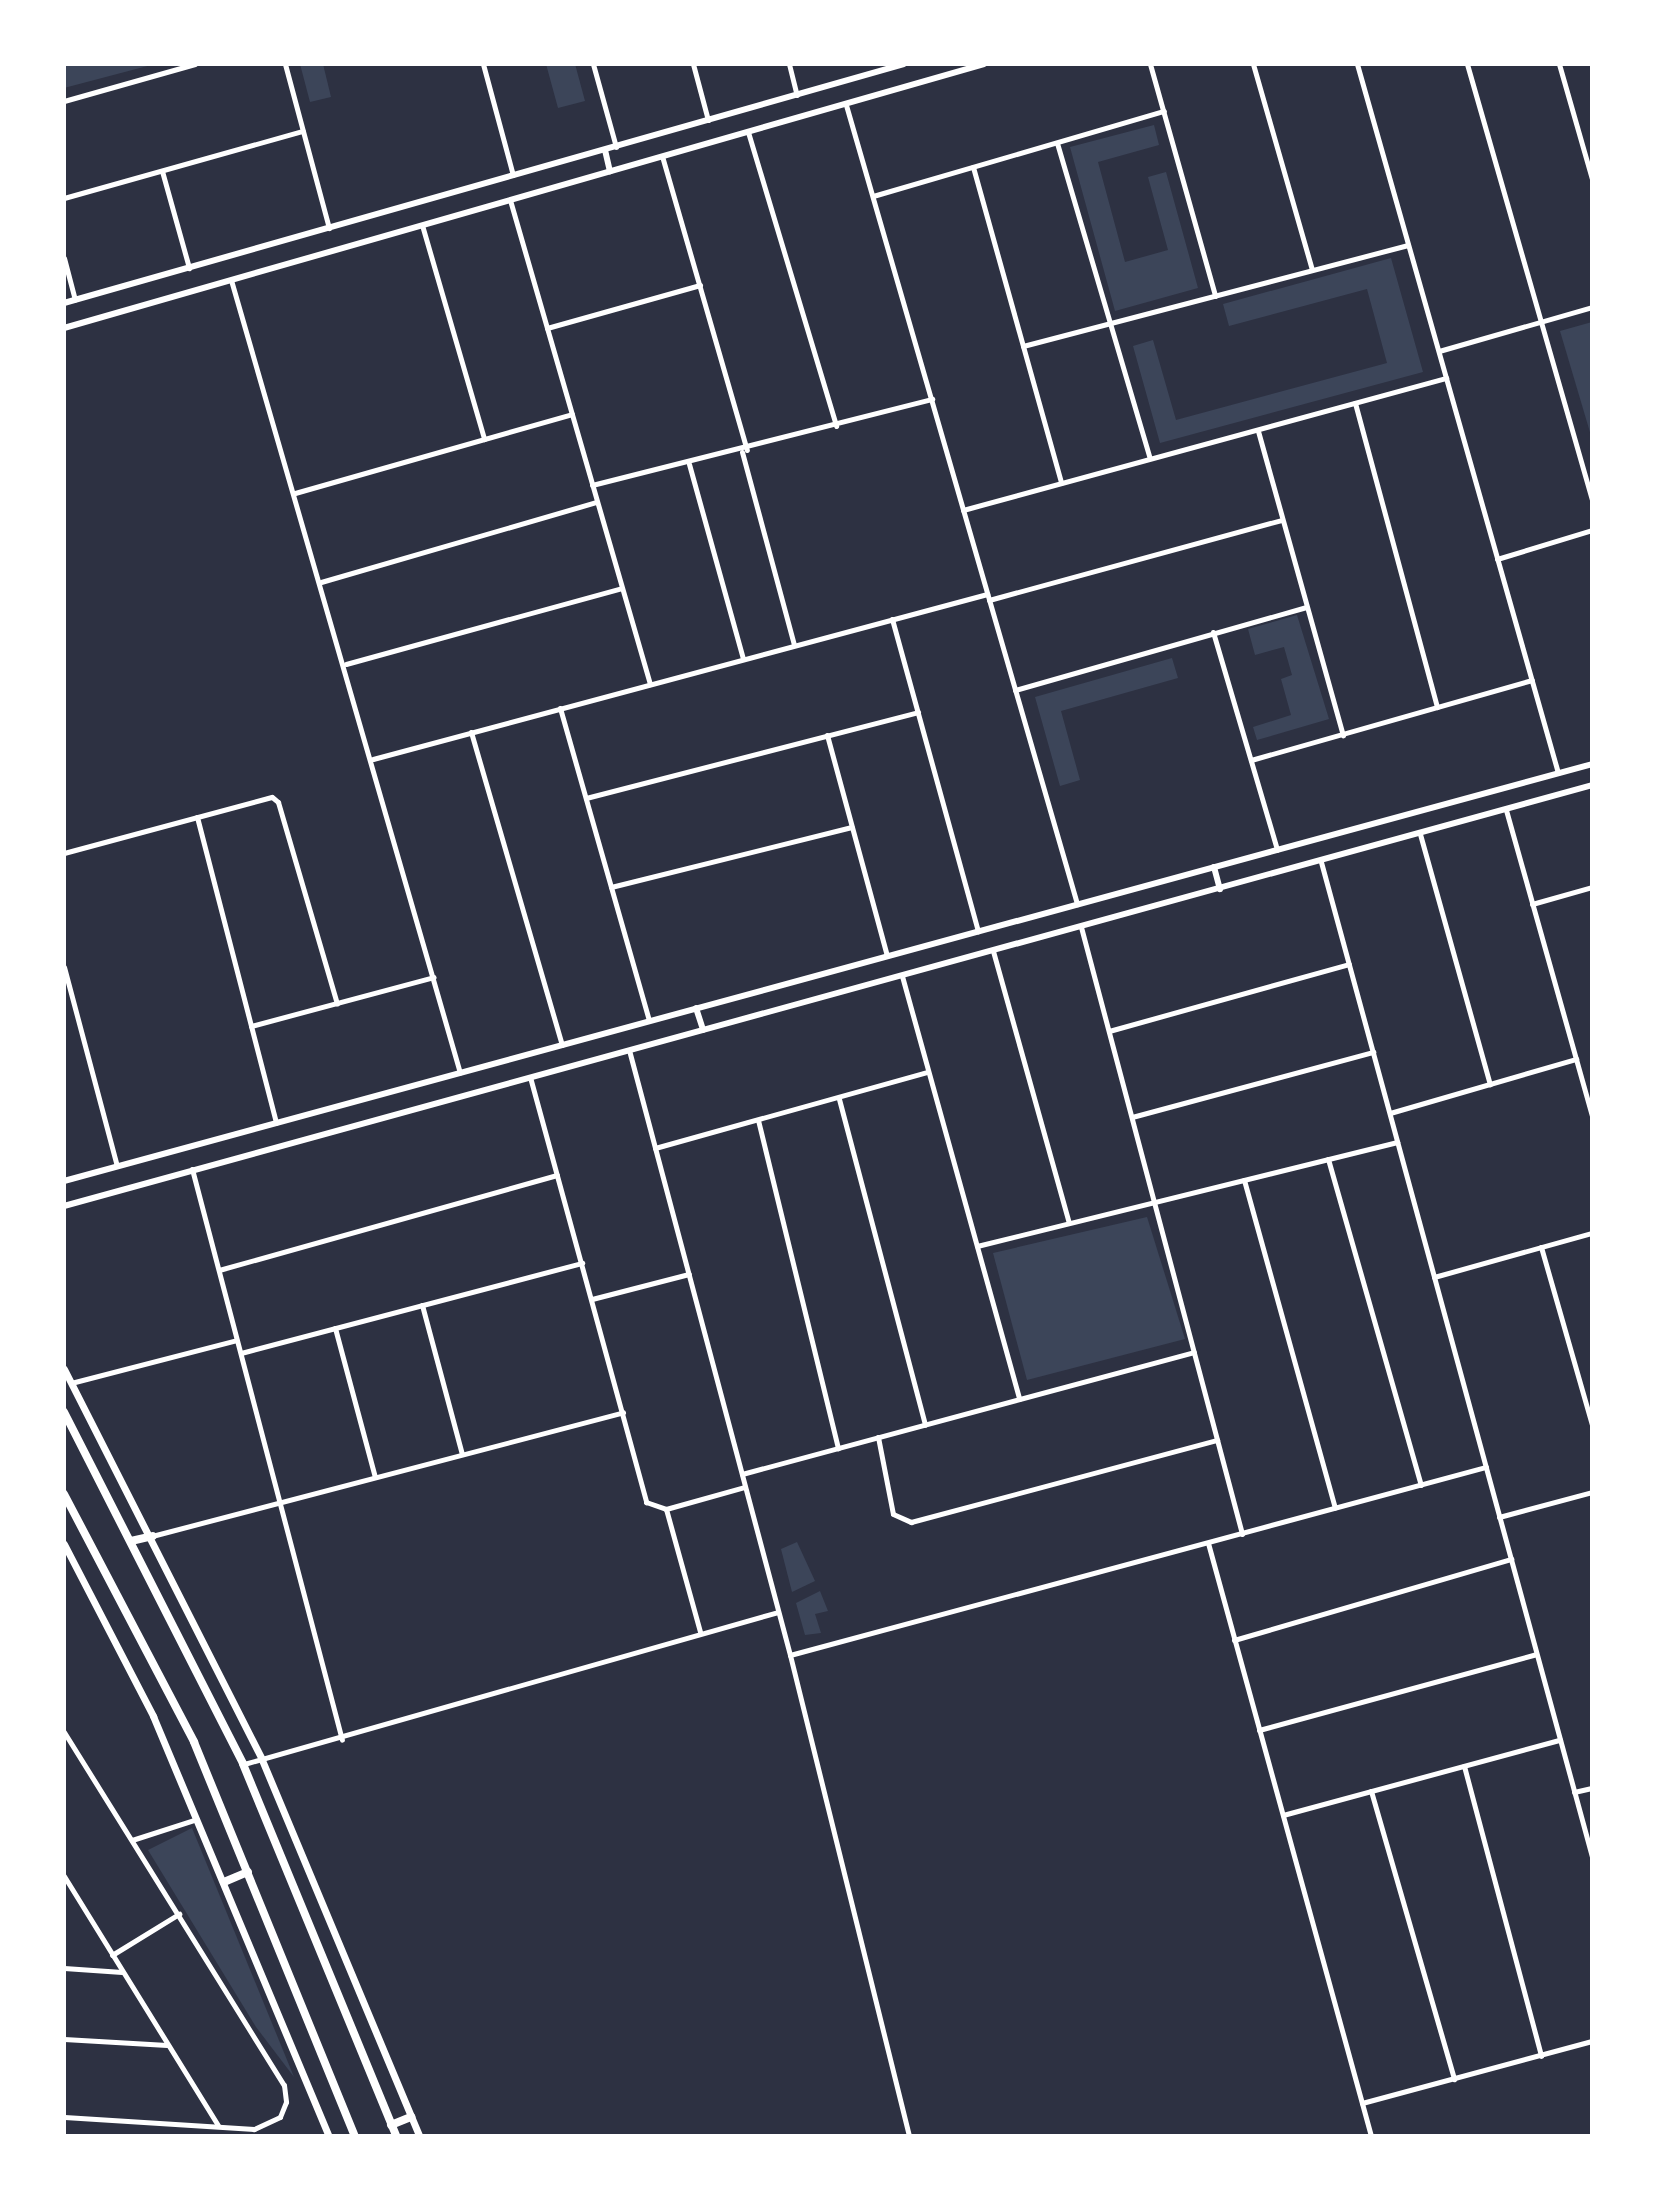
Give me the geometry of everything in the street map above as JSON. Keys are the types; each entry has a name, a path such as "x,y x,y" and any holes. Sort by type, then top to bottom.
{"highway":[{"path":"64,1412 243,1764 396,2136"},
{"path":"64,1494 194,1742 355,2136"},
{"path":"131,1541 152,1536"},
{"path":"224,1882 248,1872"},
{"path":"391,2125 411,2117"}],"main road":[{"path":"64,1369 152,1536 262,1760 419,2136"},
{"path":"64,1544 153,1716 329,2136"}],"street":[{"path":"64,101 195,64"},
{"path":"285,64 329,228"},
{"path":"483,64 513,176"},
{"path":"593,64 616,147"},
{"path":"693,64 708,120"},
{"path":"789,64 797,95"},
{"path":"64,303 904,64"},
{"path":"64,328 984,64"},
{"path":"1150,64 1215,296"},
{"path":"1253,64 1312,270"},
{"path":"1357,64 1558,773"},
{"path":"1467,64 1592,501"},
{"path":"1559,64 1592,179"},
{"path":"846,105 1077,904"},
{"path":"873,196 1164,111"},
{"path":"64,198 303,131"},
{"path":"748,132 836,426"},
{"path":"1057,143 1150,458"},
{"path":"605,150 610,171"},
{"path":"662,156 700,285 794,645"},
{"path":"973,167 1061,483"},
{"path":"162,171 189,268"},
{"path":"510,200 650,684"},
{"path":"422,225 484,439"},
{"path":"1023,346 1408,245"},
{"path":"64,258 75,300"},
{"path":"231,280 346,664 460,1073"},
{"path":"547,328 700,285"},
{"path":"1439,351 1592,307"},
{"path":"963,510 1446,378"},
{"path":"592,486 744,451 932,399"},
{"path":"1355,403 1437,707"},
{"path":"295,493 572,414"},
{"path":"1258,431 1343,735"},
{"path":"689,464 743,659"},
{"path":"321,583 597,502"},
{"path":"373,759 892,619 1281,520"},
{"path":"1497,559 1592,530"},
{"path":"346,664 622,588"},
{"path":"1015,690 1306,607"},
{"path":"892,619 978,931"},
{"path":"1213,632 1277,850"},
{"path":"1251,760 1532,680"},
{"path":"560,708 649,1021"},
{"path":"586,798 918,712"},
{"path":"471,732 562,1045"},
{"path":"827,735 887,956"},
{"path":"64,1181 1592,764"},
{"path":"64,1206 1592,785"},
{"path":"64,853 264,797 278,802 337,1004"},
{"path":"1506,810 1592,1116"},
{"path":"197,817 276,1123"},
{"path":"611,887 852,827"},
{"path":"1420,834 1490,1084"},
{"path":"1321,862 1592,1857"},
{"path":"1214,867 1220,889"},
{"path":"1532,904 1592,887"},
{"path":"1081,927 1242,1534"},
{"path":"993,951 1069,1223"},
{"path":"1109,1031 1349,964"},
{"path":"64,967 117,1166"},
{"path":"902,976 1019,1399"},
{"path":"251,1026 434,977"},
{"path":"696,1008 703,1030"},
{"path":"629,1050 790,1655 909,2136"},
{"path":"1132,1117 1373,1052"},
{"path":"1390,1113 1576,1059"},
{"path":"655,1148 928,1072"},
{"path":"530,1077 646,1502 666,1509 745,1487"},
{"path":"839,1099 925,1425"},
{"path":"758,1120 838,1448"},
{"path":"977,1246 1397,1142"},
{"path":"1328,1159 1421,1485"},
{"path":"192,1169 342,1740"},
{"path":"219,1270 557,1175"},
{"path":"1244,1180 1335,1508"},
{"path":"1434,1277 1592,1233"},
{"path":"1541,1247 1592,1425"},
{"path":"241,1353 582,1263"},
{"path":"592,1299 689,1274"},
{"path":"422,1305 462,1454"},
{"path":"335,1328 375,1477"},
{"path":"71,1383 237,1340"},
{"path":"742,1474 1194,1352"},
{"path":"152,1536 623,1412"},
{"path":"878,1437 893,1514 911,1522 1217,1440"},
{"path":"790,1655 1486,1467"},
{"path":"1499,1517 1592,1492"},
{"path":"666,1509 700,1632"},
{"path":"1208,1543 1371,2136"},
{"path":"1234,1640 1511,1559"},
{"path":"243,1764 342,1740 700,1632 778,1612"},
{"path":"1259,1730 1537,1654"},
{"path":"64,1732 67,1742 179,1914 284,2085 286,2102 280,2117 254,2129 64,2117"},
{"path":"1283,1815 1560,1740"},
{"path":"1464,1766 1541,2056"},
{"path":"1574,1792 1592,1788"},
{"path":"1371,1791 1454,2079"},
{"path":"132,1840 198,1819"},
{"path":"64,1876 218,2125"},
{"path":"112,1955 179,1914"},
{"path":"64,1968 122,1972"},
{"path":"64,2039 167,2045"},
{"path":"1362,2103 1592,2041"}],"shaded area":[{"path":"64,64 155,64 64,88"},
{"path":"300,64 323,64 331,97 310,102"},
{"path":"546,64 575,64 585,101 558,108"},
{"path":"1154,125 1159,145 1098,162 1125,262 1168,250 1148,177 1166,172 1198,288 1115,311 1070,147"},
{"path":"1391,258 1423,372 1160,443 1133,346 1153,340 1176,420 1387,363 1367,289 1229,326 1223,304"},
{"path":"1592,322 1592,439 1560,331"},
{"path":"1297,615 1329,719 1257,740 1253,727 1291,715 1281,679 1292,675 1284,647 1255,655 1248,629"},
{"path":"1172,658 1178,678 1061,711 1080,780 1060,786 1035,697"},
{"path":"1147,1217 1185,1339 1027,1380 993,1253"},
{"path":"797,1542 815,1581 792,1592 781,1549"},
{"path":"820,1591 828,1611 815,1614 821,1633 805,1635 796,1603"},
{"path":"192,1828 294,2077 256,2027 148,1850"}]}
